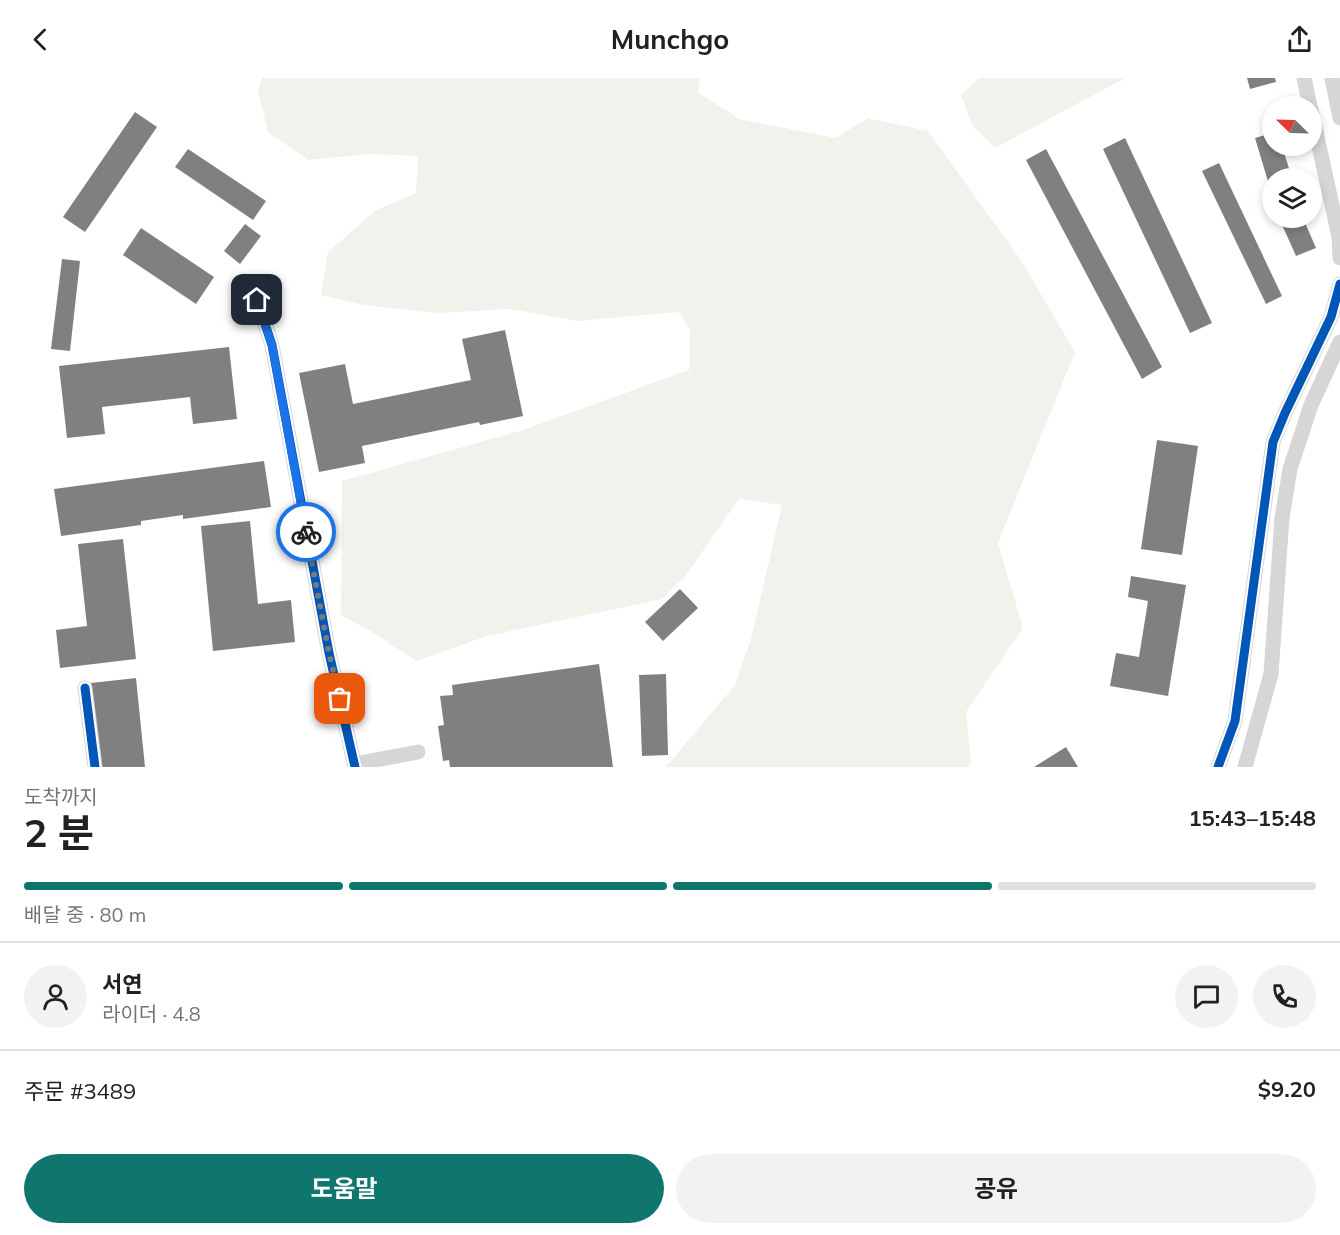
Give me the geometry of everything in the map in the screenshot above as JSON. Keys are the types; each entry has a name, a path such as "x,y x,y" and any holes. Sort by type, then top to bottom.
{"street":[{"path":"1304,78 1308,96"},
{"path":"1332,78 1340,118"},
{"path":"1321,156 1339,237 1340,258"},
{"path":"1218,767 1235,722 1274,442 1285,413 1331,317 1340,284"},
{"path":"257,300 272,345 329,653 355,765 418,752"},
{"path":"1245,767 1272,674 1282,518 1290,469 1311,405 1340,342"},
{"path":"85,688 95,767"}],"shaded area":[{"path":"262,78 700,78 698,92 739,119 836,138 868,118 928,131 1020,259 1075,352 998,543 1023,628 966,712 971,764 967,767 666,767 735,685 751,639 782,505 739,499 686,575 662,599 487,636 416,661 341,615 342,481 520,431 689,370 690,329 679,312 578,321 510,309 439,313 363,305 321,295 328,252 376,210 416,193 418,156 370,154 308,160 268,132 258,91"},
{"path":"979,78 1125,78 995,148 972,125 961,95"}],"building":[{"path":"1247,78 1275,78 1276,82 1250,89"},
{"path":"135,112 157,127 85,232 63,217"},
{"path":"1262,136 1262,156 1285,156 1289,168 1264,168 1255,138"},
{"path":"1125,138 1212,323 1190,333 1103,149"},
{"path":"188,149 266,201 253,220 175,167"},
{"path":"1046,149 1162,367 1142,379 1026,160"},
{"path":"1219,163 1282,296 1266,304 1202,171"},
{"path":"245,224 261,236 240,264 224,251"},
{"path":"141,228 214,277 196,304 123,255"},
{"path":"1283,228 1307,228 1316,248 1296,256"},
{"path":"62,259 80,261 70,351 51,349"},
{"path":"505,330 523,416 480,425 479,422 362,446 365,463 319,472 299,373 345,364 353,404 471,380 462,339"},
{"path":"229,347 237,419 193,424 190,397 102,407 105,434 67,438 59,366"},
{"path":"1157,440 1198,446 1182,555 1141,549"},
{"path":"264,461 271,507 183,519 183,515 141,521 141,525 61,536 54,489"},
{"path":"250,521 258,604 291,600 295,642 213,651 201,526"},
{"path":"123,539 136,659 60,668 56,630 87,626 78,544"},
{"path":"1131,576 1186,585 1168,696 1110,686 1116,653 1139,657 1148,601 1128,597"},
{"path":"680,589 698,608 663,641 645,622"},
{"path":"599,664 613,767 450,767 449,760 443,761 438,726 444,725 440,696 453,695 452,685"},
{"path":"666,674 668,755 642,756 639,675"},
{"path":"136,678 145,767 100,767 91,683"},
{"path":"1066,747 1078,767 1034,767"}],"cycle path":[{"path":"1218,767 1235,721 1273,442 1331,317 1340,284"},
{"path":"257,300 272,345 329,653 355,767"},
{"path":"85,688 95,767"}],"way so far":[{"path":"306,532 340,699"}],"route":[{"path":"257,300 272,345 306,532"}]}
